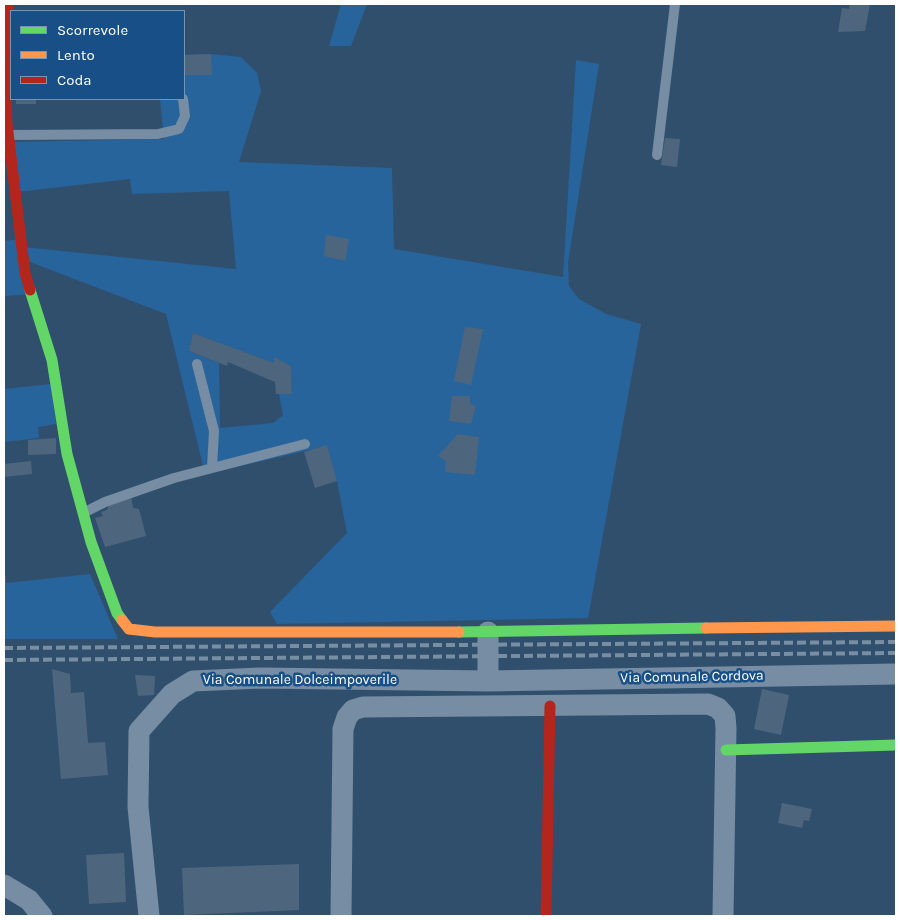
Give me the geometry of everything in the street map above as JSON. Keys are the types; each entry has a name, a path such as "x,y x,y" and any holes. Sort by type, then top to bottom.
{"street":[{"path":"9,4 4,48 8,135 26,272 52,360 67,454 82,513 116,613 129,629 155,632 488,635 896,626"},
{"path":"488,635 488,676"},
{"name":"Via Comunale Cordova","path":"488,676 896,674"},
{"name":"Via Comunale Dolceimpoverile","path":"149,916 138,807 139,731 172,694 193,681 260,678 488,676"},
{"path":"341,916 343,729 347,717 353,710 363,707 708,704 718,708 724,716 726,750 723,916"},
{"path":"546,916 550,706"},
{"path":"726,750 896,745"},
{"path":"4,885 29,900 42,916"}],"lane":[{"path":"657,155 675,4"},
{"path":"8,135 158,134 179,129 185,116 183,100"},
{"path":"197,364 214,431 212,468"},
{"path":"82,513 105,502 174,478 305,444"}],"shaded area":[{"path":"341,4 367,4 351,46 329,46"},
{"path":"210,54 241,57 257,73 261,91 239,162 392,168 394,249 563,277 576,60 599,64 568,263 569,286 579,299 606,314 641,324 588,618 277,624 270,612 347,533 337,481 327,446 205,474 166,314 25,260 32,294 4,296 4,241 22,239 23,247 236,269 229,191 132,194 130,179 17,192 9,142 164,139 160,100 185,100 185,55","holes":["193,333 274,363 274,358 291,366 292,394 279,394 283,415 273,423 220,428 219,363 189,351"]},
{"path":"51,384 56,424 38,427 39,438 4,442 4,389"},
{"path":"90,574 118,639 4,639 4,576 6,576 6,583"}],"building":[{"path":"850,4 870,4 865,31 838,32 842,8 849,9"},
{"path":"211,54 212,75 185,75 185,55"},
{"path":"16,100 36,100 36,104 16,104"},
{"path":"665,138 680,139 677,167 661,165"},
{"path":"326,235 349,239 345,261 324,256"},
{"path":"465,327 483,329 471,385 454,381"},
{"path":"193,333 274,363 274,357 291,366 292,394 276,394 275,382 228,362 227,366 189,351"},
{"path":"452,396 470,396 470,403 476,406 471,424 449,421"},
{"path":"458,434 479,437 475,475 445,472 446,461 438,456"},
{"path":"56,438 56,454 28,455 28,440"},
{"path":"327,445 337,481 315,488 304,452"},
{"path":"31,461 32,474 4,477 4,464"},
{"path":"131,496 133,508 139,509 146,536 105,547 95,518 103,516 101,512 107,510 109,504"},
{"path":"52,669 70,674 71,693 84,692 88,743 105,742 108,775 61,779"},
{"path":"135,675 155,676 154,695 138,696"},
{"path":"762,689 789,695 781,735 754,729"},
{"path":"782,803 812,809 809,821 804,820 802,828 778,823"},
{"path":"124,853 126,902 89,904 86,855"},
{"path":"299,864 299,910 184,915 182,868"}],"railway":[{"path":"4,648 896,642"},
{"path":"4,660 896,653"}],"traffic: fast":[{"path":"30,290 52,360 67,454 91,542 117,613 122,620"},
{"path":"459,632 706,628"},
{"path":"726,750 896,745"}],"traffic: slow":[{"path":"122,620 129,629 155,632 459,632"},
{"path":"706,628 896,626"}],"traffic: jam":[{"path":"9,4 4,48 7,124 25,273 30,290"},
{"path":"546,916 550,706"}]}
